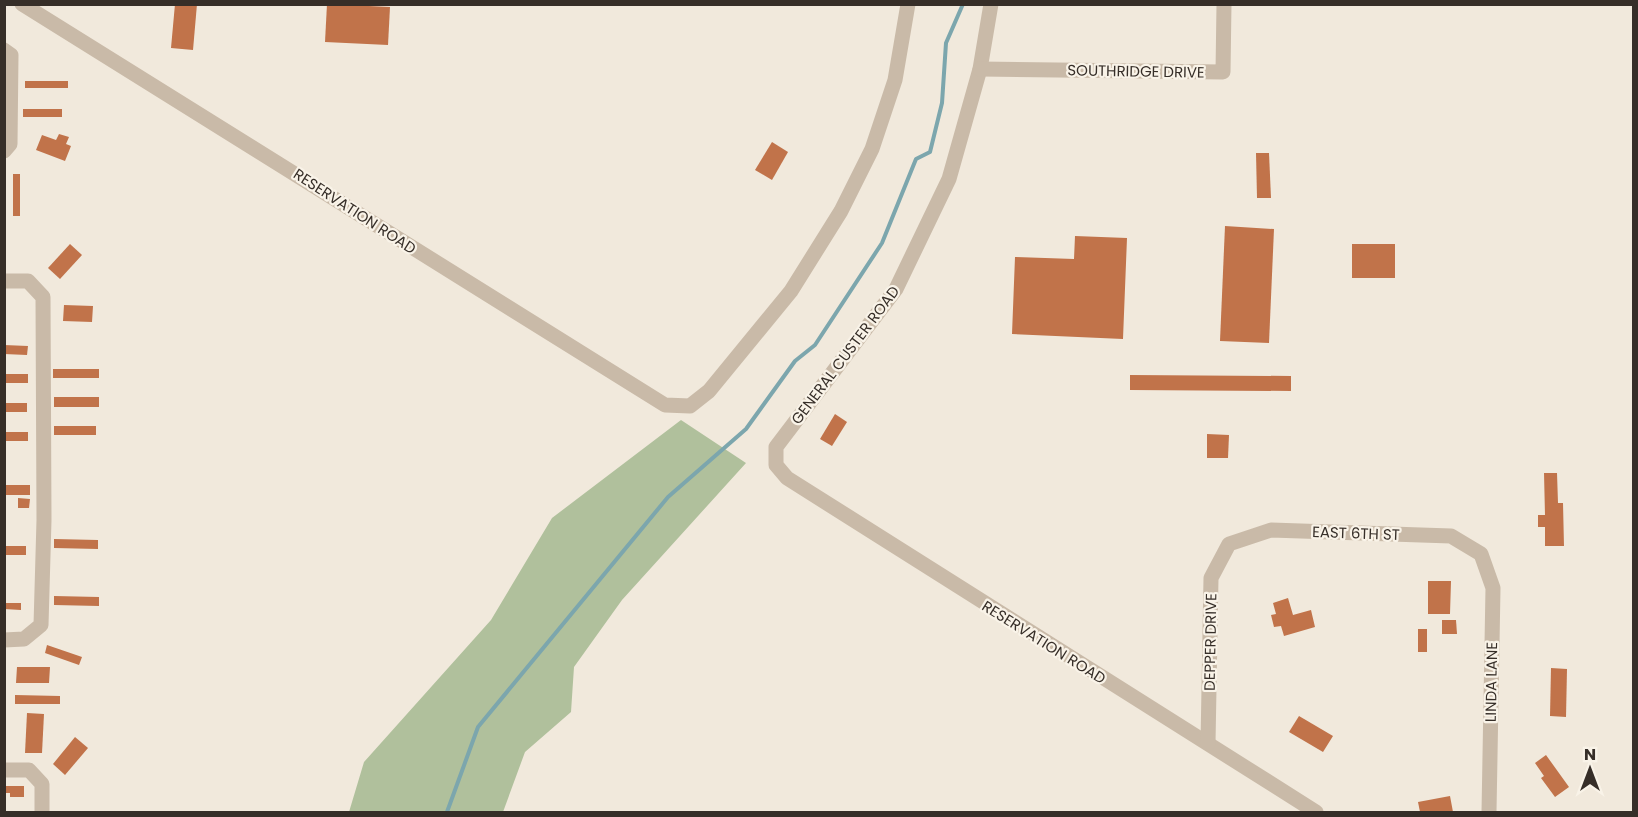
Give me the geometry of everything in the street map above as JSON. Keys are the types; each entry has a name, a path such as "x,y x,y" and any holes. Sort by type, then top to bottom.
{"street":[{"name":"RESERVATION ROAD","path":"22,4 665,405 690,406 709,391 792,291 841,211 872,150 895,80 908,4"},
{"name":"GENERAL CUSTER ROAD","path":"776,465 776,447 896,289 949,178 980,69 991,4"},
{"name":"SOUTHRIDGE DRIVE","path":"980,69 1223,72 1224,4"},
{"path":"4,50 11,55 10,144 4,151"},
{"path":"4,281 28,281 43,297 44,520 41,625 24,639 4,640"},
{"name":"RESERVATION ROAD","path":"776,465 787,478 1316,813"},
{"name":"EAST 6TH ST","path":"1229,544 1271,530 1451,536 1481,554"},
{"name":"DEPPER DRIVE","path":"1208,743 1211,578 1229,544"},
{"name":"LINDA LANE","path":"1481,554 1493,588 1489,813"},
{"path":"4,770 29,770 42,784 42,813"}],"green space":[{"path":"681,420 746,463 622,600 574,667 571,712 525,752 503,812 349,812 364,762 491,620 552,518"}],"building":[{"path":"175,4 197,4 193,50 171,48"},
{"path":"327,4 390,7 388,45 325,42"},
{"path":"25,81 68,81 68,88 25,88"},
{"path":"23,109 62,109 62,117 23,117"},
{"path":"59,134 69,137 66,144 71,146 65,161 36,150 42,135 56,140"},
{"path":"772,142 788,152 772,180 755,170"},
{"path":"1256,153 1269,153 1271,198 1257,198"},
{"path":"13,174 20,174 20,216 13,216"},
{"path":"1225,226 1274,229 1269,343 1220,341"},
{"path":"1075,236 1127,238 1123,339 1012,334 1015,257 1074,259"},
{"path":"70,244 82,255 60,279 48,268"},
{"path":"1352,244 1395,244 1395,278 1352,278"},
{"path":"64,305 93,306 92,322 63,321"},
{"path":"4,345 28,346 27,355 4,354"},
{"path":"53,369 99,369 99,378 53,378"},
{"path":"4,374 28,374 28,383 4,383"},
{"path":"1130,375 1291,376 1291,391 1130,390"},
{"path":"54,397 99,397 99,407 54,407"},
{"path":"4,403 27,403 27,412 4,412"},
{"path":"835,414 847,422 832,446 820,439"},
{"path":"54,426 96,426 96,435 54,435"},
{"path":"4,432 28,432 28,441 4,441"},
{"path":"1207,434 1229,435 1228,458 1207,458"},
{"path":"1544,473 1557,473 1558,503 1563,503 1564,546 1545,546 1545,527 1538,527 1538,515 1545,515"},
{"path":"4,485 30,485 30,495 4,495"},
{"path":"18,498 30,499 29,508 18,508"},
{"path":"54,539 98,540 98,549 54,548"},
{"path":"4,546 26,546 26,555 4,555"},
{"path":"1428,581 1451,581 1450,614 1428,614"},
{"path":"54,596 99,597 99,606 54,605"},
{"path":"1288,598 1293,615 1311,610 1315,627 1284,636 1281,626 1274,627 1271,615 1276,614 1273,603"},
{"path":"4,603 21,603 21,610 4,609"},
{"path":"1442,620 1456,620 1457,634 1442,634"},
{"path":"1418,629 1427,629 1427,652 1418,652"},
{"path":"47,645 82,657 79,665 45,653"},
{"path":"17,667 50,667 49,683 16,683"},
{"path":"1551,668 1567,669 1566,717 1550,716"},
{"path":"15,695 60,696 60,704 15,704"},
{"path":"27,713 44,714 42,753 25,753"},
{"path":"1299,716 1333,736 1323,752 1289,732"},
{"path":"75,737 88,748 65,775 53,764"},
{"path":"1546,755 1569,787 1555,797 1541,778 1544,776 1535,763"},
{"path":"4,786 24,786 24,797 10,797 10,793 4,793"},
{"path":"1450,796 1453,812 1420,812 1418,802"}],"waterway":[{"path":"447,812 478,727 668,497 746,429 795,361 815,345 882,243 916,159 930,152 942,103 946,43 963,4"}]}
